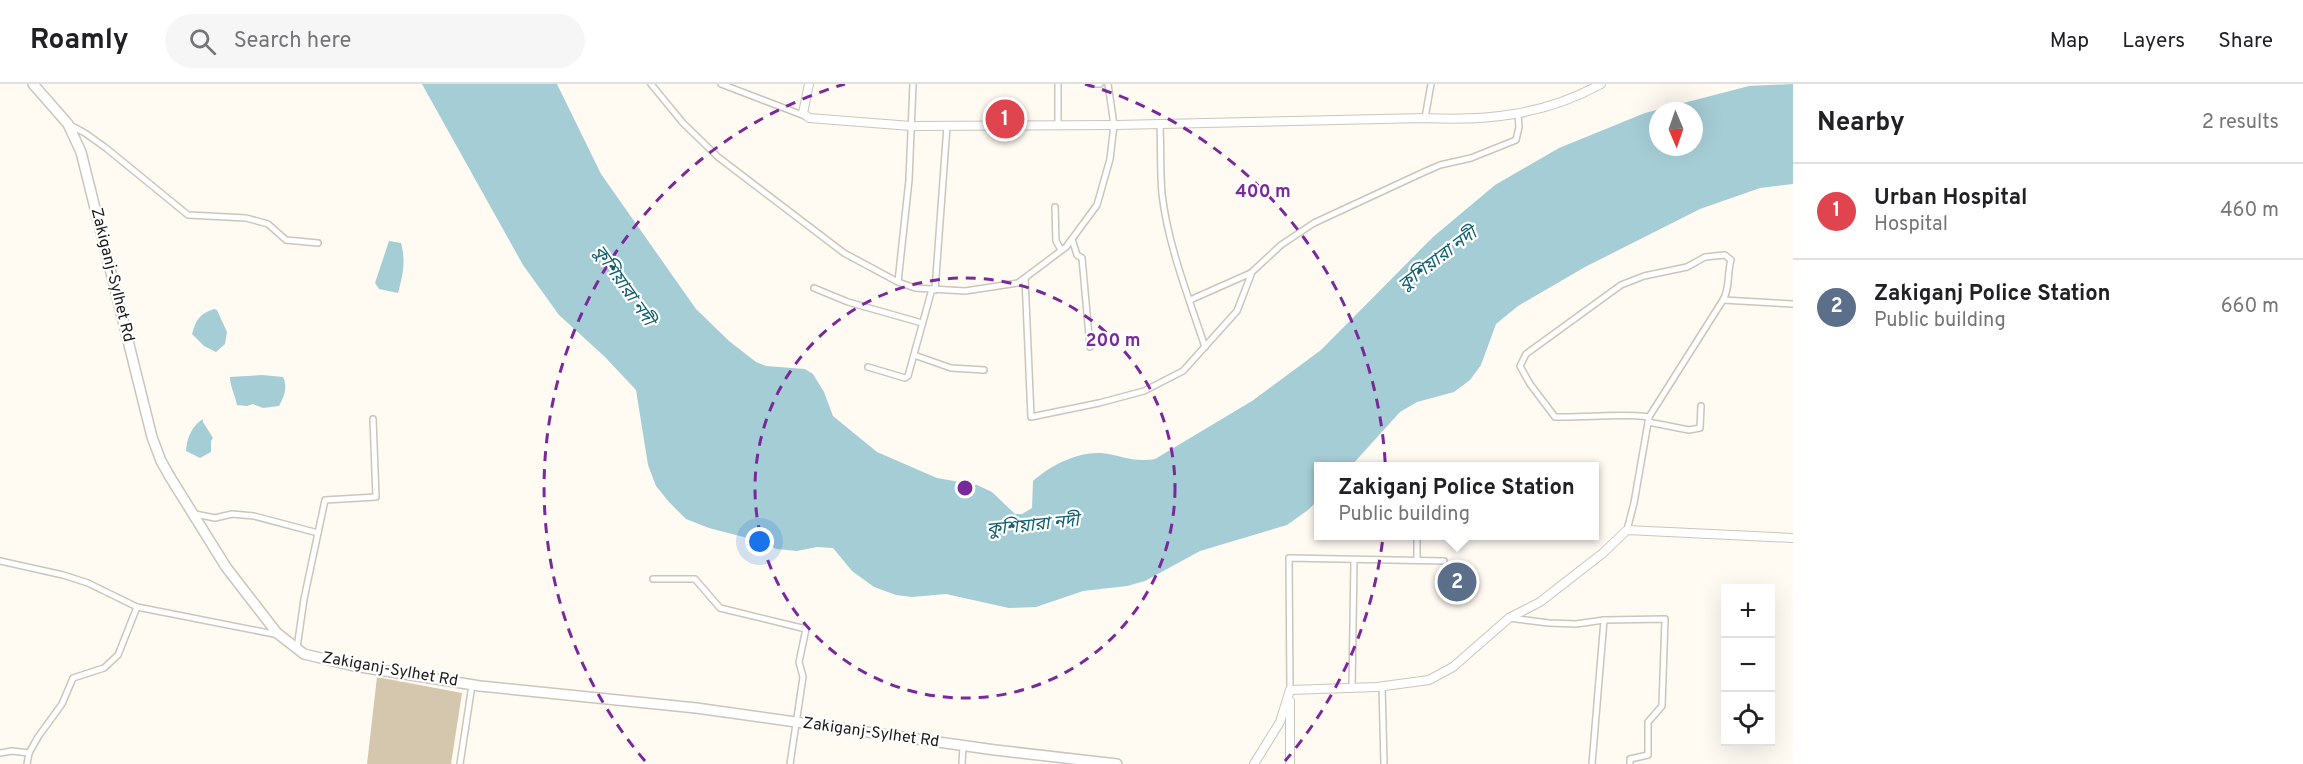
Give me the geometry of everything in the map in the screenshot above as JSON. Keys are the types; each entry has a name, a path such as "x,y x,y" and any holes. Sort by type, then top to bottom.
{"main road":[{"name":"Zakiganj-Sylhet Rd","path":"33,84 68,124 81,152 152,437 161,461 226,567 280,635 296,649 304,654 354,666 472,685 696,708 963,746 1041,760 1117,764"}],"street":[{"path":"651,84 682,123 718,156 844,253 898,282 915,288 965,291 1018,284 1061,250 1097,205 1110,159 1114,125 1108,84"},
{"path":"721,84 809,118 911,126 1058,126 1425,118 1464,120 1534,112 1581,95 1601,84"},
{"path":"805,116 803,112 809,84"},
{"path":"898,282 908,191 913,84"},
{"path":"1058,84 1058,126"},
{"path":"1091,84 1100,84"},
{"path":"1425,118 1431,84"},
{"path":"1190,300 1252,272 1281,245 1314,223 1440,165 1471,158 1516,140 1519,128 1518,114"},
{"path":"68,124 92,138 188,215 246,218 268,224 286,240 318,243"},
{"path":"1160,124 1162,193 1165,214 1205,347"},
{"path":"868,367 905,378 910,370 933,289 946,126"},
{"path":"1054,207 1056,241 1061,250"},
{"path":"1072,239 1077,255 1082,258 1090,347"},
{"path":"1290,690 1383,686 1428,680 1453,667 1509,618 1540,602 1603,553 1627,530 1634,503 1648,419 1727,292 1727,274 1731,260 1725,255 1705,257 1687,267 1644,276 1621,285 1526,354 1520,366 1530,384 1555,417 1587,418 1627,414 1648,419 1689,430 1700,428 1701,406"},
{"path":"1025,278 1031,417 1144,391 1184,371 1237,311 1252,272"},
{"path":"814,288 849,302 922,323"},
{"path":"1723,300 1793,304"},
{"path":"914,355 951,368 984,370"},
{"path":"296,649 325,500 376,496 374,419"},
{"path":"193,514 215,518 232,514 254,516 318,533"},
{"path":"1627,530 1793,538"},
{"path":"1417,540 1417,559"},
{"path":"1290,764 1289,558 1444,561"},
{"path":"1352,688 1354,560"},
{"path":"0,561 88,583 137,607 280,635"},
{"path":"653,579 695,579 720,608 806,629 799,662 803,677 789,764"},
{"path":"27,764 29,753 62,704 73,678 104,668 118,655 137,607"},
{"path":"1509,618 1576,624 1604,620 1665,619 1662,706 1648,722 1648,755 1630,759 1630,764"},
{"path":"1592,764 1604,620"},
{"path":"460,764 472,685"},
{"path":"1383,686 1384,764"},
{"path":"1254,764 1280,722 1290,690"},
{"path":"962,764 963,746"},
{"path":"0,753 12,751 29,753"}],"shaded area":[{"path":"377,677 462,693 451,764 367,764"}],"water":[{"name":"কুশিয়ারা নদী","path":"422,84 557,84 601,174 696,309 729,341 756,362 766,366 805,369 813,374 824,392 833,416 877,452 937,478 977,485 992,492 1015,514 1022,514 1032,508 1033,481 1064,461 1092,453 1133,459 1155,459 1252,401 1321,350 1433,237 1495,185 1559,148 1649,112 1649,156 1703,156 1703,102 1687,102 1749,86 1793,84 1793,184 1760,188 1700,209 1585,267 1518,306 1496,324 1481,365 1470,380 1454,392 1417,402 1400,412 1355,462 1314,462 1314,504 1287,525 1200,551 1145,581 1127,586 1083,591 1036,607 1009,608 946,594 912,597 896,595 874,587 852,571 833,548 817,547 797,551 777,549 686,519 656,486 648,465 636,390 605,357 559,315 523,265"},
{"path":"389,241 401,243 403,250 403,268 398,293 379,289 375,283"},
{"path":"214,309 217,310 227,332 225,344 216,352 204,346 192,334 199,318"},
{"path":"262,375 283,377 285,392 279,406 263,408 253,404 237,405 230,377"},
{"path":"203,419 213,438 211,452 200,458 186,451 191,432"}],"place":[{"name":"Urban Hospital","path":"1005,119"},
{"name":"Zakiganj Police Station","path":"1457,582"}]}
